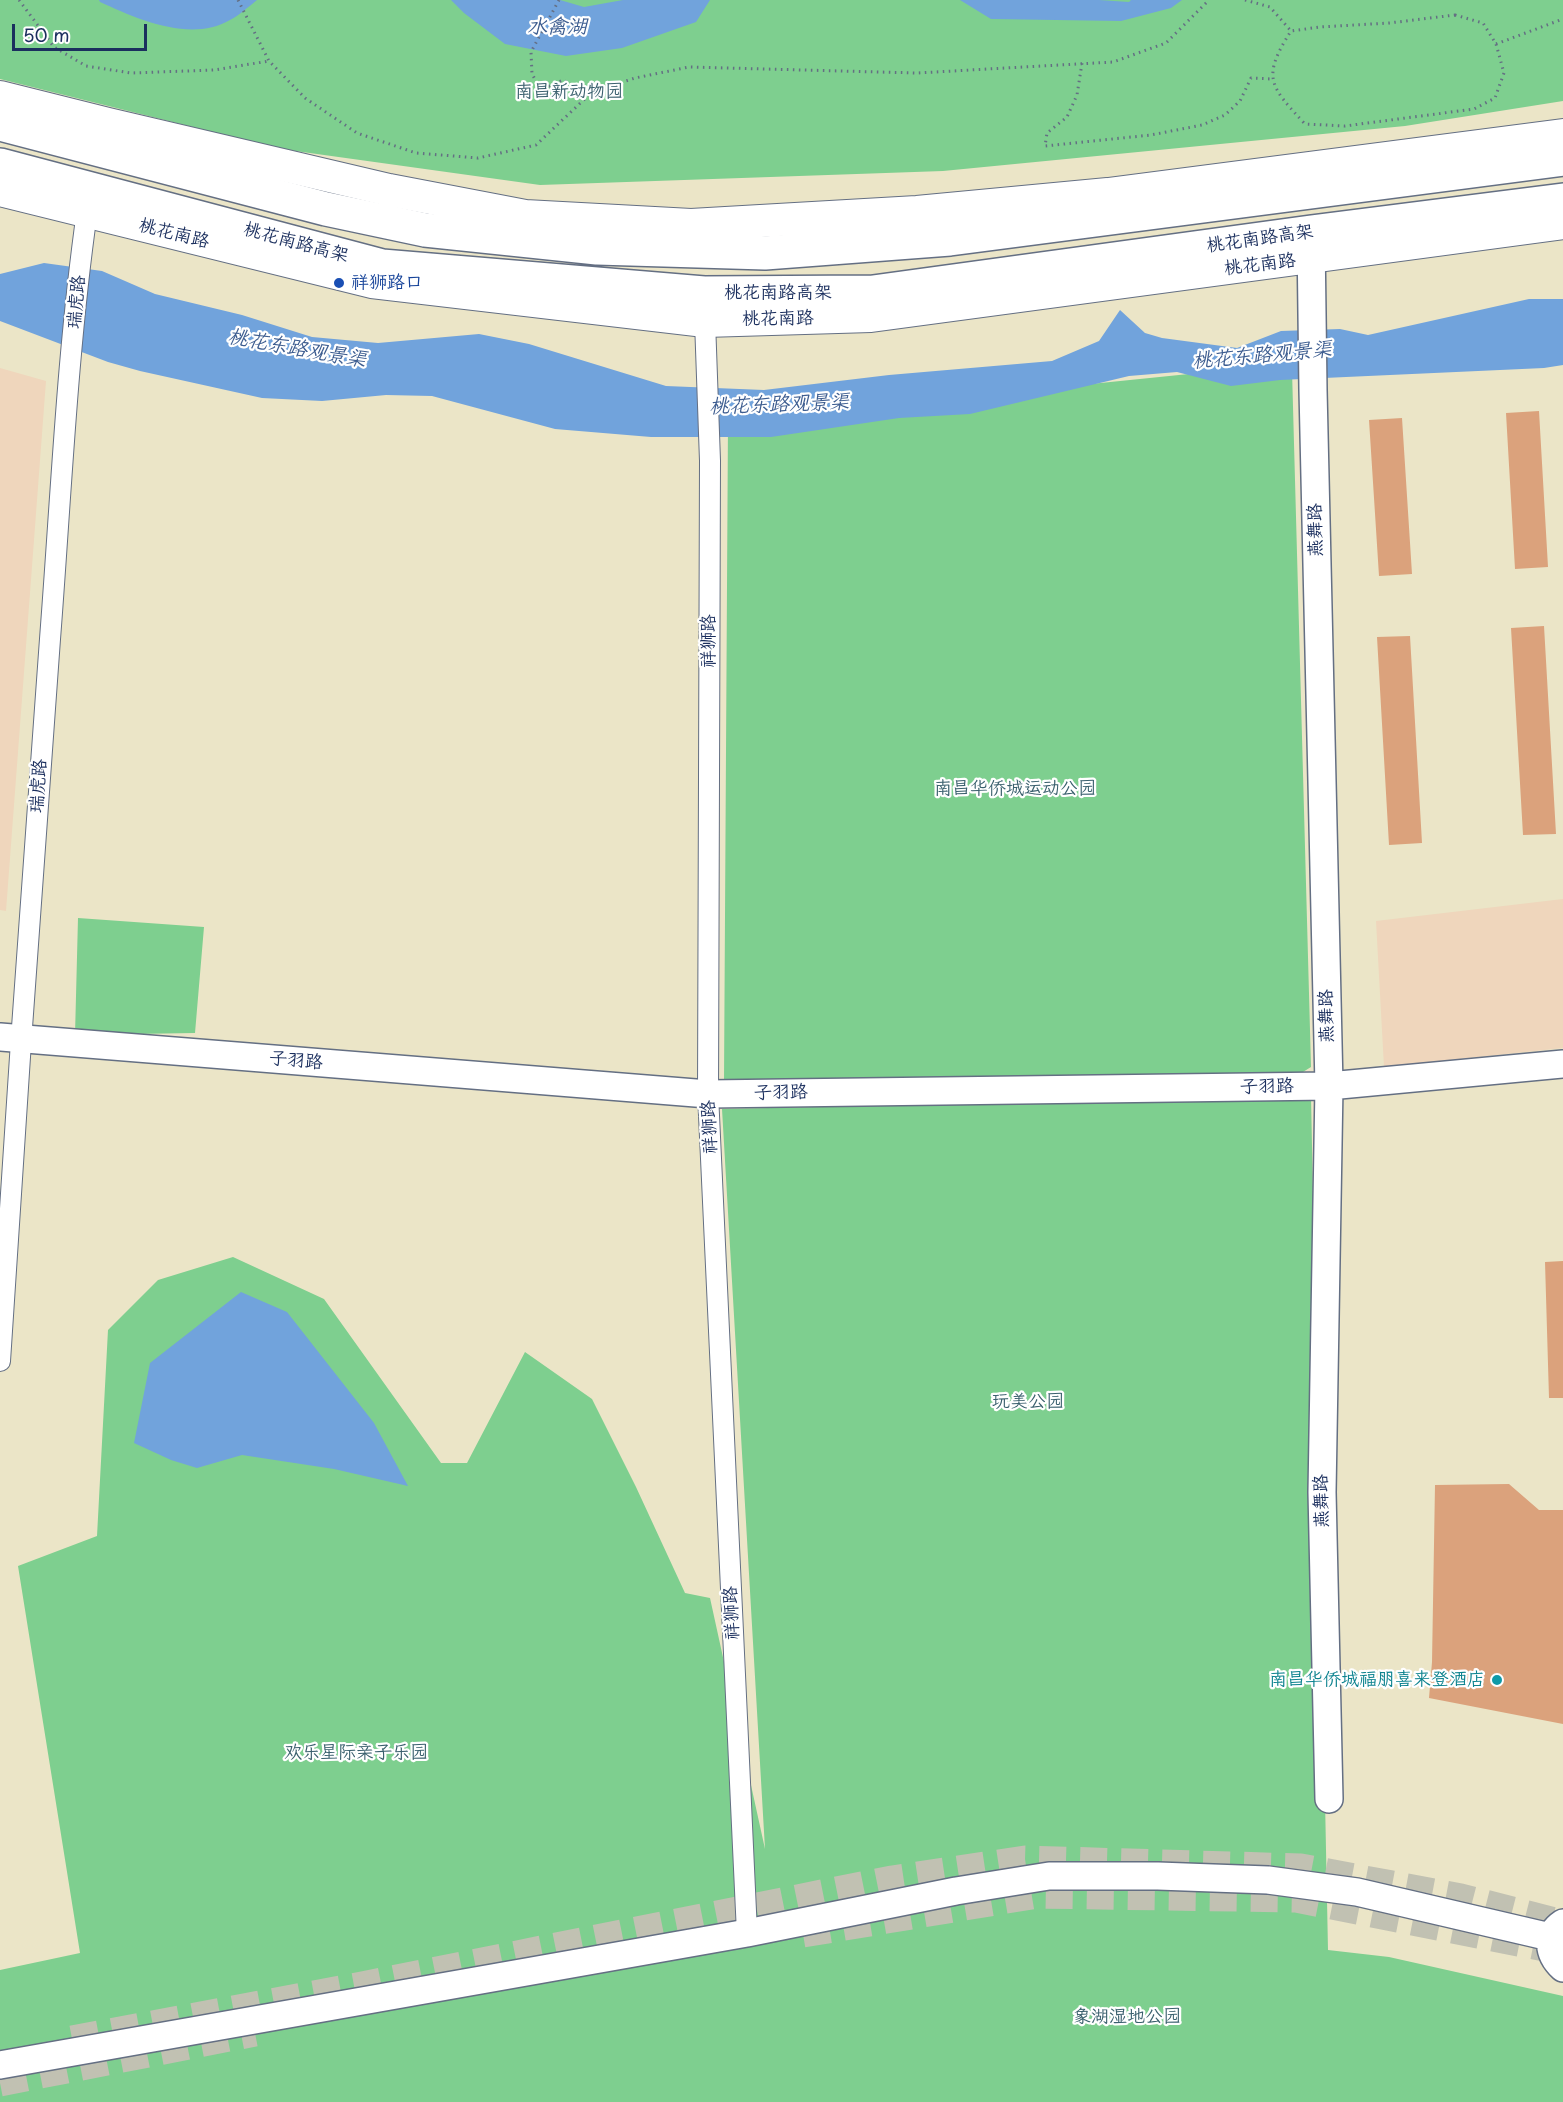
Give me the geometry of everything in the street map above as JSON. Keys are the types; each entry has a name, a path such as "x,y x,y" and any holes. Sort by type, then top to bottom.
{"highway":[{"path":"0,124 326,209 425,230 597,248 765,253 950,239 1563,159"},
{"name":"桃花南路高架","path":"0,165 382,266 704,293 873,292 1311,245 1563,200"}],"main road":[{"path":"0,97 389,190 514,214 691,225 917,212 1108,194 1563,135"},
{"name":"桃花南路","path":"0,190 372,282 705,321 871,316 1311,245 1563,223"}],"street":[{"name":"瑞虎路","path":"0,1361 10,1038 81,256 87,212"},
{"name":"燕舞路","path":"1311,245 1329,1086 1322,1492 1329,1799"},
{"name":"祥狮路","path":"705,321 710,461 708,1094 747,1933"},
{"name":"子羽路","path":"10,1038 708,1094 1329,1086 1563,1064"},
{"path":"0,2065 747,1933 956,1891 1049,1876 1269,1880 1357,1892 1557,1930 1554,1958 1563,1968"}],"path":[{"path":"19,0 54,46 86,66 131,73 214,70 269,61"},
{"path":"238,0 269,61 305,98 357,133 416,153 478,158 536,145 592,92 635,78 689,67 917,73 1113,62 1166,43 1209,0"},
{"path":"559,0 531,52 532,74 541,90 563,80 588,97"},
{"path":"1245,0 1270,7 1291,31"},
{"path":"1455,15 1483,23 1496,44 1504,73 1495,98 1474,109 1345,126 1305,124 1282,99 1272,79 1276,54 1291,31 1455,15"},
{"path":"1496,44 1563,20"},
{"path":"1082,63 1077,95 1067,117 1047,133 1045,146 1151,135 1202,125 1225,115 1240,101 1251,78 1272,79"}],"shaded area":[{"path":"0,368 46,381 6,911 0,910"},
{"path":"1563,899 1563,1048 1384,1067 1376,921"}],"green space":[{"name":"南昌新动物园","path":"0,0 1563,0 1563,101 1405,126 943,171 540,185 281,149 0,79"},
{"name":"南昌华侨城运动公园","path":"1228,370 1292,370 1311,1067 1290,1080 724,1081 728,421"},
{"path":"78,918 204,927 195,1033 75,1035"},
{"path":"1311,1096 1328,1950 1389,1957 1563,1996 1563,2102 0,2102 0,1970 80,1953 18,1566 97,1536 108,1330 158,1280 233,1257 324,1299 441,1463 467,1463 525,1352 592,1399 685,1593 710,1598 765,1849 722,1109"}],"water":[{"path":"99,0 257,0 241,13 215,27 181,29 147,21 115,9"},
{"name":"水禽湖","path":"451,0 560,0 584,7 623,0 710,0 696,22 622,48 566,56 505,44 464,13"},
{"path":"960,0 1129,2 1131,0 1182,0 1171,8 1121,21 991,19"},
{"name":"桃花东路观景渠","path":"44,263 102,271 155,294 242,315 312,337 378,343 479,334 529,344 666,386 764,390 889,375 1052,361 1099,341 1120,310 1145,333 1162,338 1237,348 1281,331 1340,329 1368,335 1529,299 1563,299 1563,365 1544,368 1280,380 1231,386 1177,372 1129,376 970,414 899,418 771,437 651,437 555,429 432,396 386,395 322,401 262,398 108,362 0,321 0,274"},
{"path":"241,1292 287,1312 374,1423 408,1486 334,1469 242,1455 197,1468 171,1460 134,1443 150,1363"}],"building":[{"path":"1539,411 1548,567 1515,569 1506,413"},
{"path":"1402,418 1412,574 1379,576 1369,420"},
{"path":"1544,626 1556,834 1523,835 1511,628"},
{"path":"1410,636 1422,843 1389,845 1377,637"},
{"path":"1563,1261 1563,1398 1549,1398 1545,1262"},
{"path":"1509,1484 1539,1510 1563,1510 1563,1724 1429,1698 1432,1662 1435,1485"}],"tunnel":[{"path":"72,2039 362,1985 892,1879 1025,1859 1301,1867 1461,1897 1563,1923"},
{"path":"803,1934 1037,1895 1296,1899 1549,1949"},
{"path":"0,2083 255,2033"}],"place":[{"name":"祥狮路口","path":"339,283"},
{"name":"南昌华侨城福朋喜来登酒店","path":"1497,1680"}],"park label":[{"name":"玩美公园","path":"1028,1402"},
{"name":"欢乐星际亲子乐园","path":"356,1753"},
{"name":"象湖湿地公园","path":"1127,2017"}]}
